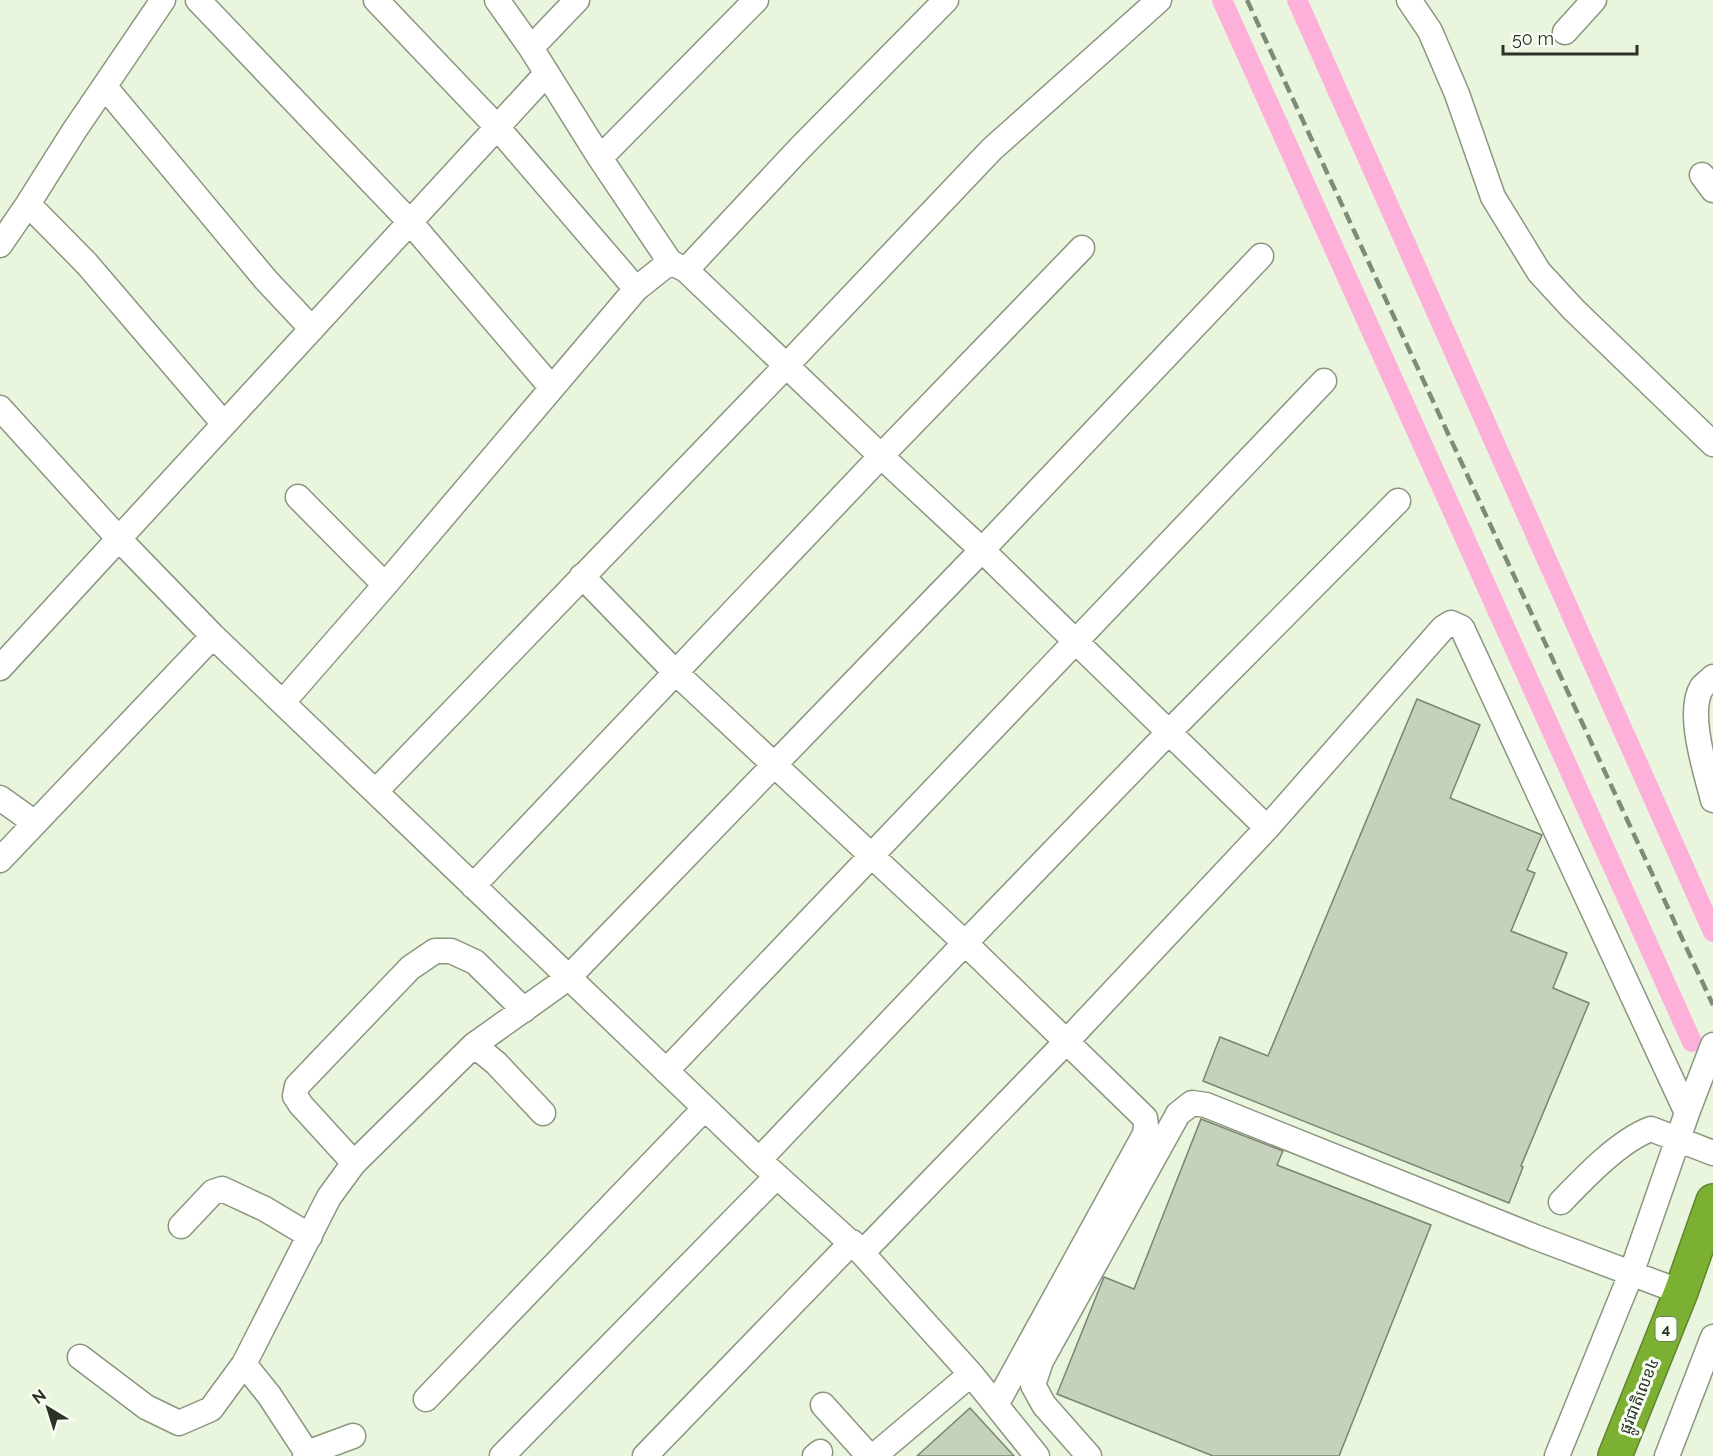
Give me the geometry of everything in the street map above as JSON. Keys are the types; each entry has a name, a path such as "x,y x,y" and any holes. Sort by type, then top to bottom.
{"highway":[{"name":"ផ្លូវជាតិលេខ៤","path":"1615,1456 1710,1215"}],"street":[{"path":"198,0 410,222 551,387"},
{"path":"376,0 497,127 636,289"},
{"path":"497,0 531,48 600,158 678,266 982,550 1267,828"},
{"path":"531,48 577,0"},
{"path":"600,158 756,0"},
{"path":"283,702 636,289 678,266 800,148 946,0"},
{"path":"376,791 992,149 1159,0"},
{"path":"1408,0 1430,31 1457,94 1493,197 1539,272 1574,310 1713,444"},
{"path":"1565,32 1594,0"},
{"path":"0,245 105,87 153,4"},
{"path":"0,668 546,73"},
{"path":"105,87 266,280 312,329"},
{"path":"28,204 87,264 224,424"},
{"path":"473,886 1082,248"},
{"path":"80,1357 146,1407 179,1423 211,1409 244,1364 329,1197 354,1163 474,1045 568,978 982,550 1261,256"},
{"path":"666,1071 1324,381"},
{"path":"0,408 119,539 213,636 759,1160 857,1247 971,1374 1036,1456"},
{"path":"298,497 385,585"},
{"path":"759,1160 1169,732 1398,501"},
{"path":"582,576 675,672 965,943 1145,1118 1145,1134 996,1405"},
{"path":"645,1456 1067,1041 1267,828 1443,628 1451,623 1462,628 1687,1113"},
{"path":"0,860 213,636"},
{"path":"1713,677 1702,687 1696,707 1697,728 1713,800"},
{"path":"0,798 34,823"},
{"path":"354,1163 301,1105 295,1096 297,1086 410,968 435,951 452,951 475,962 524,1010"},
{"path":"474,1045 496,1063 543,1113"},
{"path":"1557,1456 1631,1274 1713,1045"},
{"path":"1089,1456 1044,1405 1034,1385 1041,1361 1178,1114 1192,1103 1206,1105 1535,1238 1681,1292"},
{"path":"426,1399 705,1108"},
{"path":"1561,1202 1595,1169 1639,1133 1651,1129 1713,1153"},
{"path":"502,1456 777,1176"},
{"path":"181,1226 213,1192 222,1189 265,1209 310,1236"},
{"path":"1667,1456 1713,1337"},
{"path":"244,1364 268,1395 306,1454 353,1436"},
{"path":"874,1456 971,1374"},
{"path":"823,1405 869,1456"}],"building":[{"path":"1417,699 1480,725 1450,798 1542,835 1527,870 1535,873 1511,931 1567,953 1553,988 1589,1003 1521,1166 1523,1167 1509,1203 1203,1081 1220,1037 1268,1056"},
{"path":"1201,1119 1283,1151 1277,1165 1431,1225 1339,1456 1213,1456 1057,1394 1104,1277 1134,1289"},
{"path":"970,1408 1014,1456 917,1456"}],"waterway":[{"path":"1222,0 1692,1042"},
{"path":"1297,0 1713,932"}],"railway":[{"path":"1247,0 1713,1005"}]}
